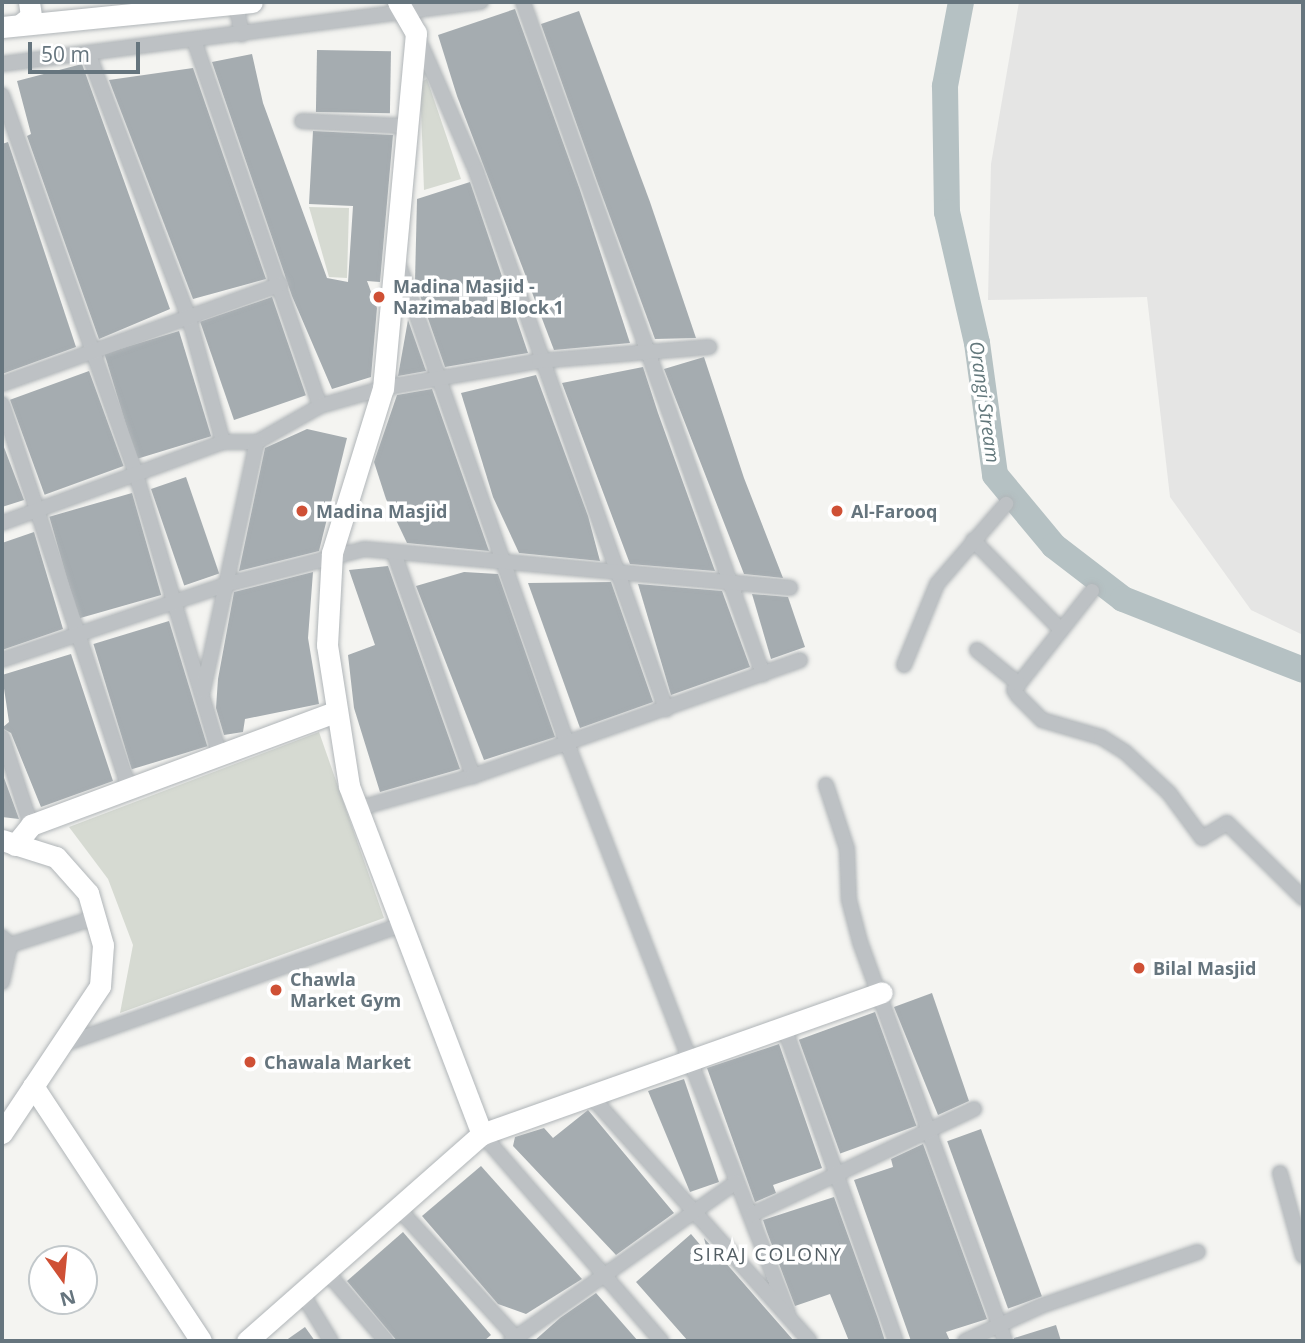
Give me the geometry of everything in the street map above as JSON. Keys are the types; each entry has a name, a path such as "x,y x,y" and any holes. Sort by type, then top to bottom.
{"street":[{"path":"11,26 31,16 29,2"},
{"path":"2,64 195,43 399,7 481,2"},
{"path":"523,2 643,349 763,674"},
{"path":"11,26 93,9 244,3 242,34"},
{"path":"399,7 416,33 476,171 539,361 619,574 666,709"},
{"path":"416,33 383,388 332,553 327,645 335,712 356,809 482,1134 603,1278 661,1341"},
{"path":"195,43 281,284 320,407"},
{"path":"89,55 189,318 223,442"},
{"path":"2,95 136,474 220,755"},
{"path":"302,121 406,126"},
{"path":"396,257 508,564 567,743 788,1313"},
{"path":"2,384 281,284"},
{"path":"2,523 223,442 257,443 320,407 438,374 643,349 709,348"},
{"path":"2,404 129,788"},
{"path":"202,693 257,443"},
{"path":"904,665 937,584 1006,504"},
{"path":"973,540 1061,630"},
{"path":"2,660 76,633 332,553 394,553 732,585 790,588"},
{"path":"394,553 473,776"},
{"path":"1092,591 1019,684 1018,696 1042,720 1101,737 1125,752 1169,793 1202,838 1227,822 1303,898"},
{"path":"977,650 1019,684"},
{"path":"356,809 473,776 800,660"},
{"path":"9,842 31,825 335,712"},
{"path":"2,737 31,825"},
{"path":"826,786 847,849 855,923 882,992 1005,1341"},
{"path":"2,1133 100,986 97,917 88,892 56,858 9,842"},
{"path":"2,982 6,941 97,917"},
{"path":"62,1045 401,925"},
{"path":"247,1341 482,1134 882,992"},
{"path":"784,1027 835,1177 896,1341"},
{"path":"33,1086 201,1341"},
{"path":"589,1094 693,1212 788,1313 810,1341"},
{"path":"751,1215 974,1109"},
{"path":"1280,1173 1303,1256"},
{"path":"398,1208 515,1340 736,1182"},
{"path":"965,1341 999,1324 1198,1252"},
{"path":"326,1271 386,1341"},
{"path":"302,1293 331,1341"}],"shaded area":[{"path":"1019,2 1303,2 1303,635 1251,610 1170,497 1147,297 988,300 991,164"},
{"path":"427,79 461,179 424,190 420,82"},
{"path":"309,207 349,208 347,278 329,277"},
{"path":"319,732 384,918 120,1013 133,945 108,879 69,827"}],"building":[{"path":"515,9 580,190 630,343 554,350 457,96 438,35"},
{"path":"579,11 650,202 696,338 655,339 598,184 541,24"},
{"path":"317,50 391,51 390,113 316,112"},
{"path":"252,54 263,103 327,278 348,282 353,206 309,204 313,131 393,135 380,282 367,281 377,308 371,377 332,389 292,296 212,62"},
{"path":"82,64 170,309 99,339 27,136 31,134 17,81"},
{"path":"193,68 266,279 193,299 109,80"},
{"path":"8,142 76,347 2,374 2,144"},
{"path":"470,182 528,353 445,367 415,281 417,199"},
{"path":"272,297 306,395 234,420 200,322"},
{"path":"408,320 426,371 398,376"},
{"path":"179,331 211,436 137,459 104,354"},
{"path":"704,357 744,478 783,578 744,574 664,369"},
{"path":"643,367 715,571 630,564 562,383"},
{"path":"89,371 124,466 45,495 10,400"},
{"path":"536,375 588,516 600,561 519,553 493,497 461,393"},
{"path":"432,389 489,551 407,543 386,499 374,462 397,395"},
{"path":"307,429 347,438 319,551 239,571 265,448"},
{"path":"2,442 24,500 2,507"},
{"path":"186,477 219,573 184,585 151,489"},
{"path":"132,493 161,595 79,619 49,517"},
{"path":"34,532 63,629 2,650 2,543"},
{"path":"388,566 460,769 380,792 354,708 348,655 375,645 349,570"},
{"path":"313,572 308,638 319,704 245,719 243,732 224,735 216,708 218,679 234,592"},
{"path":"464,572 498,574 555,737 484,760 416,586"},
{"path":"611,582 653,702 580,728 528,583"},
{"path":"638,584 722,591 750,667 671,695"},
{"path":"752,594 788,597 805,647 771,659"},
{"path":"169,621 207,746 132,769 93,644"},
{"path":"71,654 113,781 41,807 11,733 2,728 9,722 2,675"},
{"path":"3,775 19,819 2,817"},
{"path":"932,993 969,1101 938,1115 894,1007"},
{"path":"875,1012 916,1126 840,1153 799,1040"},
{"path":"779,1044 822,1168 773,1185 776,1193 755,1202 707,1068"},
{"path":"684,1079 719,1182 690,1192 648,1091"},
{"path":"588,1110 674,1213 616,1255 513,1146 515,1137 544,1128 553,1138"},
{"path":"981,1129 1042,1296 1008,1309 947,1141"},
{"path":"923,1144 987,1319 946,1332 950,1341 911,1341 854,1180 893,1167 891,1159"},
{"path":"481,1166 582,1279 526,1314 498,1304 422,1216"},
{"path":"834,1197 885,1341 849,1341 830,1294 795,1306 767,1232 763,1220"},
{"path":"403,1232 491,1335 484,1341 397,1341 347,1281"},
{"path":"691,1234 708,1254 704,1238 794,1341 688,1341 636,1282"},
{"path":"596,1293 638,1341 534,1341 560,1318"},
{"path":"1056,1325 1061,1341 1014,1341 1014,1338"},
{"path":"305,1327 315,1341 285,1341"}],"waterway":[{"name":"Orangi Stream","path":"961,2 945,86 947,212 977,343 995,475 1054,546 1123,599 1303,670"}],"place":[{"name":"Madina Masjid - Nazimabad Block 1","path":"379,297"},
{"name":"Madina Masjid","path":"302,511"},
{"name":"Al-Farooq","path":"837,511"},
{"name":"Bilal Masjid","path":"1139,968"},
{"name":"Chawla Market Gym","path":"276,990"},
{"name":"Chawala Market","path":"250,1062"}],"district":[{"name":"SIRAJ COLONY","path":"768,1255"}]}
